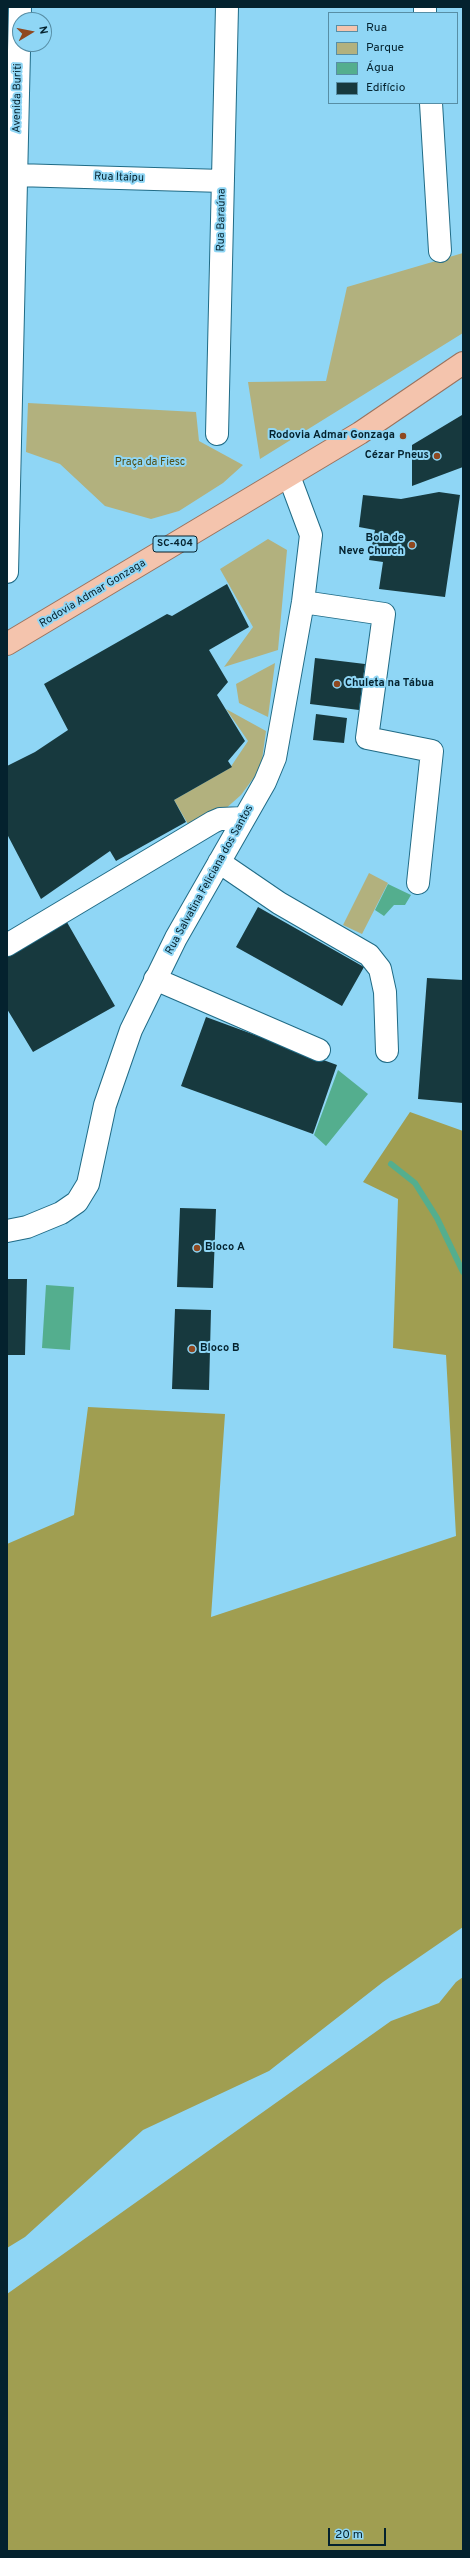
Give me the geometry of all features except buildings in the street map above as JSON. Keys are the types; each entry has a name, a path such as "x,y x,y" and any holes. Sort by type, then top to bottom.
{"main road":[{"name":"Rodovia Admar Gonzaga","path":"7,644 360,433 463,363"}],"street":[{"name":"Avenida Buriti","path":"7,572 20,7"},
{"name":"Rua Baraúna","path":"217,434 227,7"},
{"path":"431,104 440,250"},
{"name":"Rua Itaipu","path":"16,175 222,181"},
{"name":"Rua Salvatina Feliciana dos Santos","path":"7,1231 27,1227 61,1213 77,1202 88,1184 105,1105 116,1068 130,1030 155,979 219,862 266,782 275,758 303,602 311,535 289,476"},
{"path":"303,602 384,614 367,738 432,751 418,883"},
{"path":"9,939 213,822 220,819 244,818"},
{"path":"219,862 279,903 369,955 380,969 385,992 387,1051"},
{"path":"155,979 319,1050"}],"green space":[{"path":"463,253 463,333 260,459 248,382 326,381 347,287"},
{"name":"Praça da Fiesc","path":"28,403 196,412 199,441 243,465 223,483 179,511 151,519 105,506 60,464 26,452"},
{"path":"268,539 287,550 278,650 224,667 253,627 220,569"},
{"path":"275,663 268,717 239,703 236,684"},
{"path":"226,709 266,731 262,760 255,776 241,795 215,818 192,831 174,800 230,768 248,741"},
{"path":"369,873 388,883 362,934 343,925"}],"shaded area":[{"path":"410,1112 463,1131 463,1927 383,1982 269,2071 143,2130 25,2237 7,2248 7,1544 74,1515 88,1407 225,1414 211,1617 456,1536 446,1355 393,1348 398,1199 363,1182"},
{"path":"463,1977 463,2551 7,2551 7,2294 391,2021 439,2003 456,1982"}],"water":[{"path":"388,884 411,895 405,905 394,905 384,916 375,910"},
{"path":"338,1070 368,1094 326,1146 314,1135"},
{"path":"46,1285 74,1287 70,1350 42,1348"}],"waterway":[{"path":"391,1164 415,1183 437,1218 463,1272"}],"place":[{"name":"Rodovia Admar Gonzaga","path":"403,436"},
{"name":"Cézar Pneus","path":"437,456"},
{"name":"Bola de Neve Church","path":"412,545"},
{"name":"Chuleta na Tábua","path":"337,684"},
{"name":"Bloco A","path":"197,1248"},
{"name":"Bloco B","path":"192,1349"}]}
